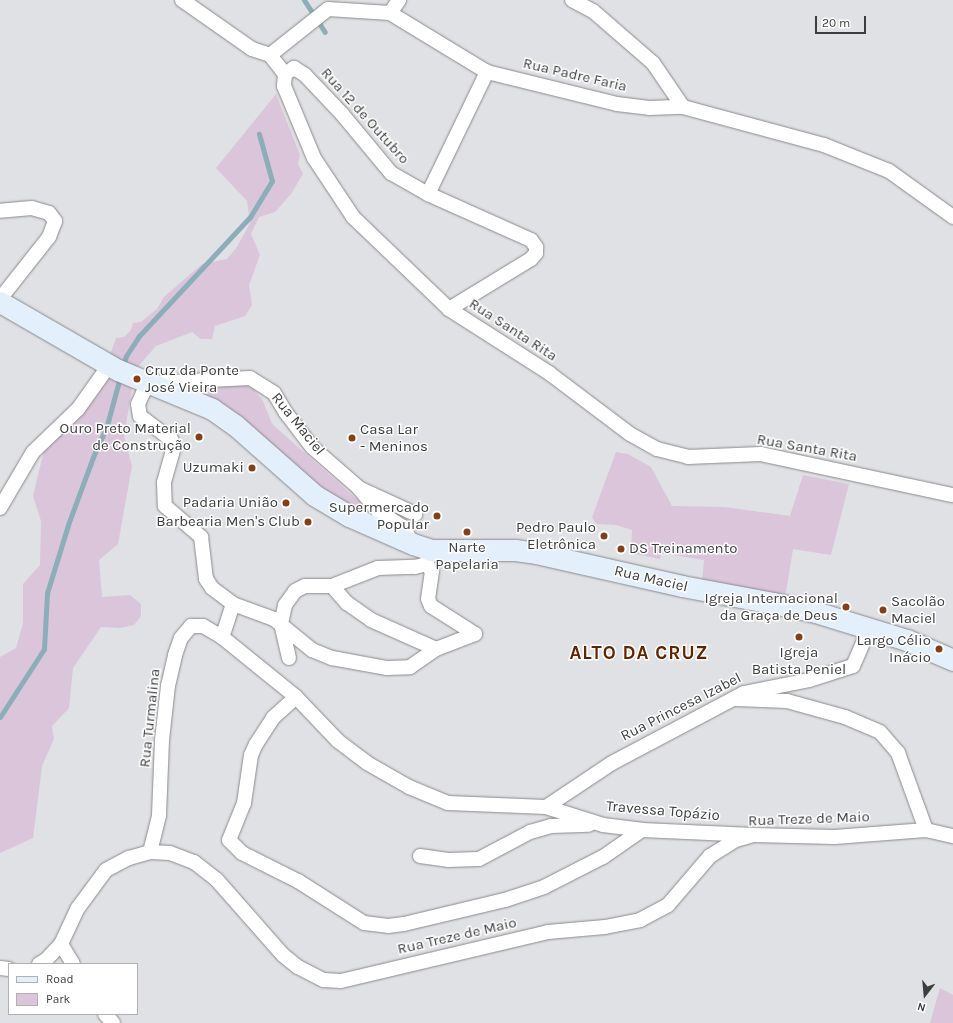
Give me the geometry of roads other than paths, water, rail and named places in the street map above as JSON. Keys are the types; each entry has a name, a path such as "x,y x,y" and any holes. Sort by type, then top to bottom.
{"main road":[{"name":"Rua Maciel","path":"0,300 114,367 143,381 212,409 235,425 314,495 349,516 424,552 515,550 543,554 682,586 812,611 907,640 953,660"}],"street":[{"path":"182,0 252,49 270,55 285,74"},
{"path":"390,13 399,0"},
{"path":"572,0 593,11 653,63 683,107"},
{"name":"Rua Padre Faria","path":"270,55 292,35 328,9 390,13 487,72 617,104 649,108 683,107 824,145 889,171 953,217"},
{"name":"Rua 12 de Outubro","path":"285,74 294,68 306,75 342,114 391,173 428,194"},
{"path":"449,310 531,259 536,253 536,247 531,240 428,194 487,72"},
{"name":"Rua Santa Rita","path":"285,74 284,86 314,158 353,217 449,310 549,373 630,434 657,450 688,457 761,454 953,495"},
{"path":"0,211 32,208 49,213 55,221 49,237 0,300"},
{"path":"0,508 33,452 78,409 114,367"},
{"name":"Rua Maciel","path":"143,381 250,378 274,393 286,413 312,447 358,488 378,511 403,527 424,552"},
{"path":"143,381 138,404 140,416 171,439 174,447 164,482 165,506 201,537 206,579 212,588 233,604 265,614 281,624 312,650 332,658 367,666 387,668 410,667 436,649 475,634 431,606 428,599 432,571 424,552"},
{"path":"358,488 415,514"},
{"path":"289,658 281,624 285,606 295,592 305,586 332,586 378,568 415,567 424,552"},
{"path":"332,586 347,603 371,620 436,649"},
{"path":"222,637 233,604"},
{"name":"Rua Turmalina","path":"150,852 159,815 162,740 168,686 175,655 181,638 191,626 203,626 222,637"},
{"name":"Rua Princesa Izabel","path":"546,807 612,763 754,689 809,680 852,666 869,629"},
{"name":"Travessa Topázio","path":"222,637 296,697 338,741 388,776 430,797 467,805 546,807 603,825 642,830 753,836"},
{"path":"296,697 273,718 256,744 251,755 244,804 229,840 242,853 298,881 364,923 388,926 404,924 512,898 572,874 642,830"},
{"path":"736,699 787,701 845,717 880,732 898,753 926,830"},
{"path":"420,856 448,860 479,859 530,832 551,826 603,825"},
{"name":"Rua Treze de Maio","path":"41,963 46,960 61,944 78,908 106,870 129,858 150,852 170,853 194,862 216,879 283,955 298,967 324,980 341,981 548,932 605,927 640,920 668,905 710,856 736,840 753,836 835,837 926,830 953,836"},
{"path":"61,944 72,963"},
{"path":"106,1015 113,1023"}],"waterway":[{"path":"304,0 325,32"},
{"path":"123,367 126,356 139,336 250,217 272,181 259,134"},
{"path":"0,717 44,649 47,593 69,522 93,457 107,425 120,377"}],"place":[{"name":"Cruz da Ponte José Vieira","path":"137,379"},
{"name":"Ouro Preto Material de Construção","path":"199,437"},
{"name":"Casa Lar - Meninos","path":"352,438"},
{"name":"Uzumaki","path":"252,468"},
{"name":"Padaria União","path":"286,503"},
{"name":"Supermercado Popular","path":"437,516"},
{"name":"Barbearia Men's Club","path":"308,522"},
{"name":"Narte Papelaria","path":"467,532"},
{"name":"Pedro Paulo Eletrônica","path":"604,536"},
{"name":"DS Treinamento","path":"621,549"},
{"name":"Igreja Internacional da Graça de Deus","path":"846,607"},
{"name":"Sacolão Maciel","path":"883,610"},
{"name":"Igreja Batista Peniel","path":"799,637"},
{"name":"Largo Célio Inácio","path":"939,649"}],"district":[{"name":"ALTO DA CRUZ","path":"639,654"}]}
